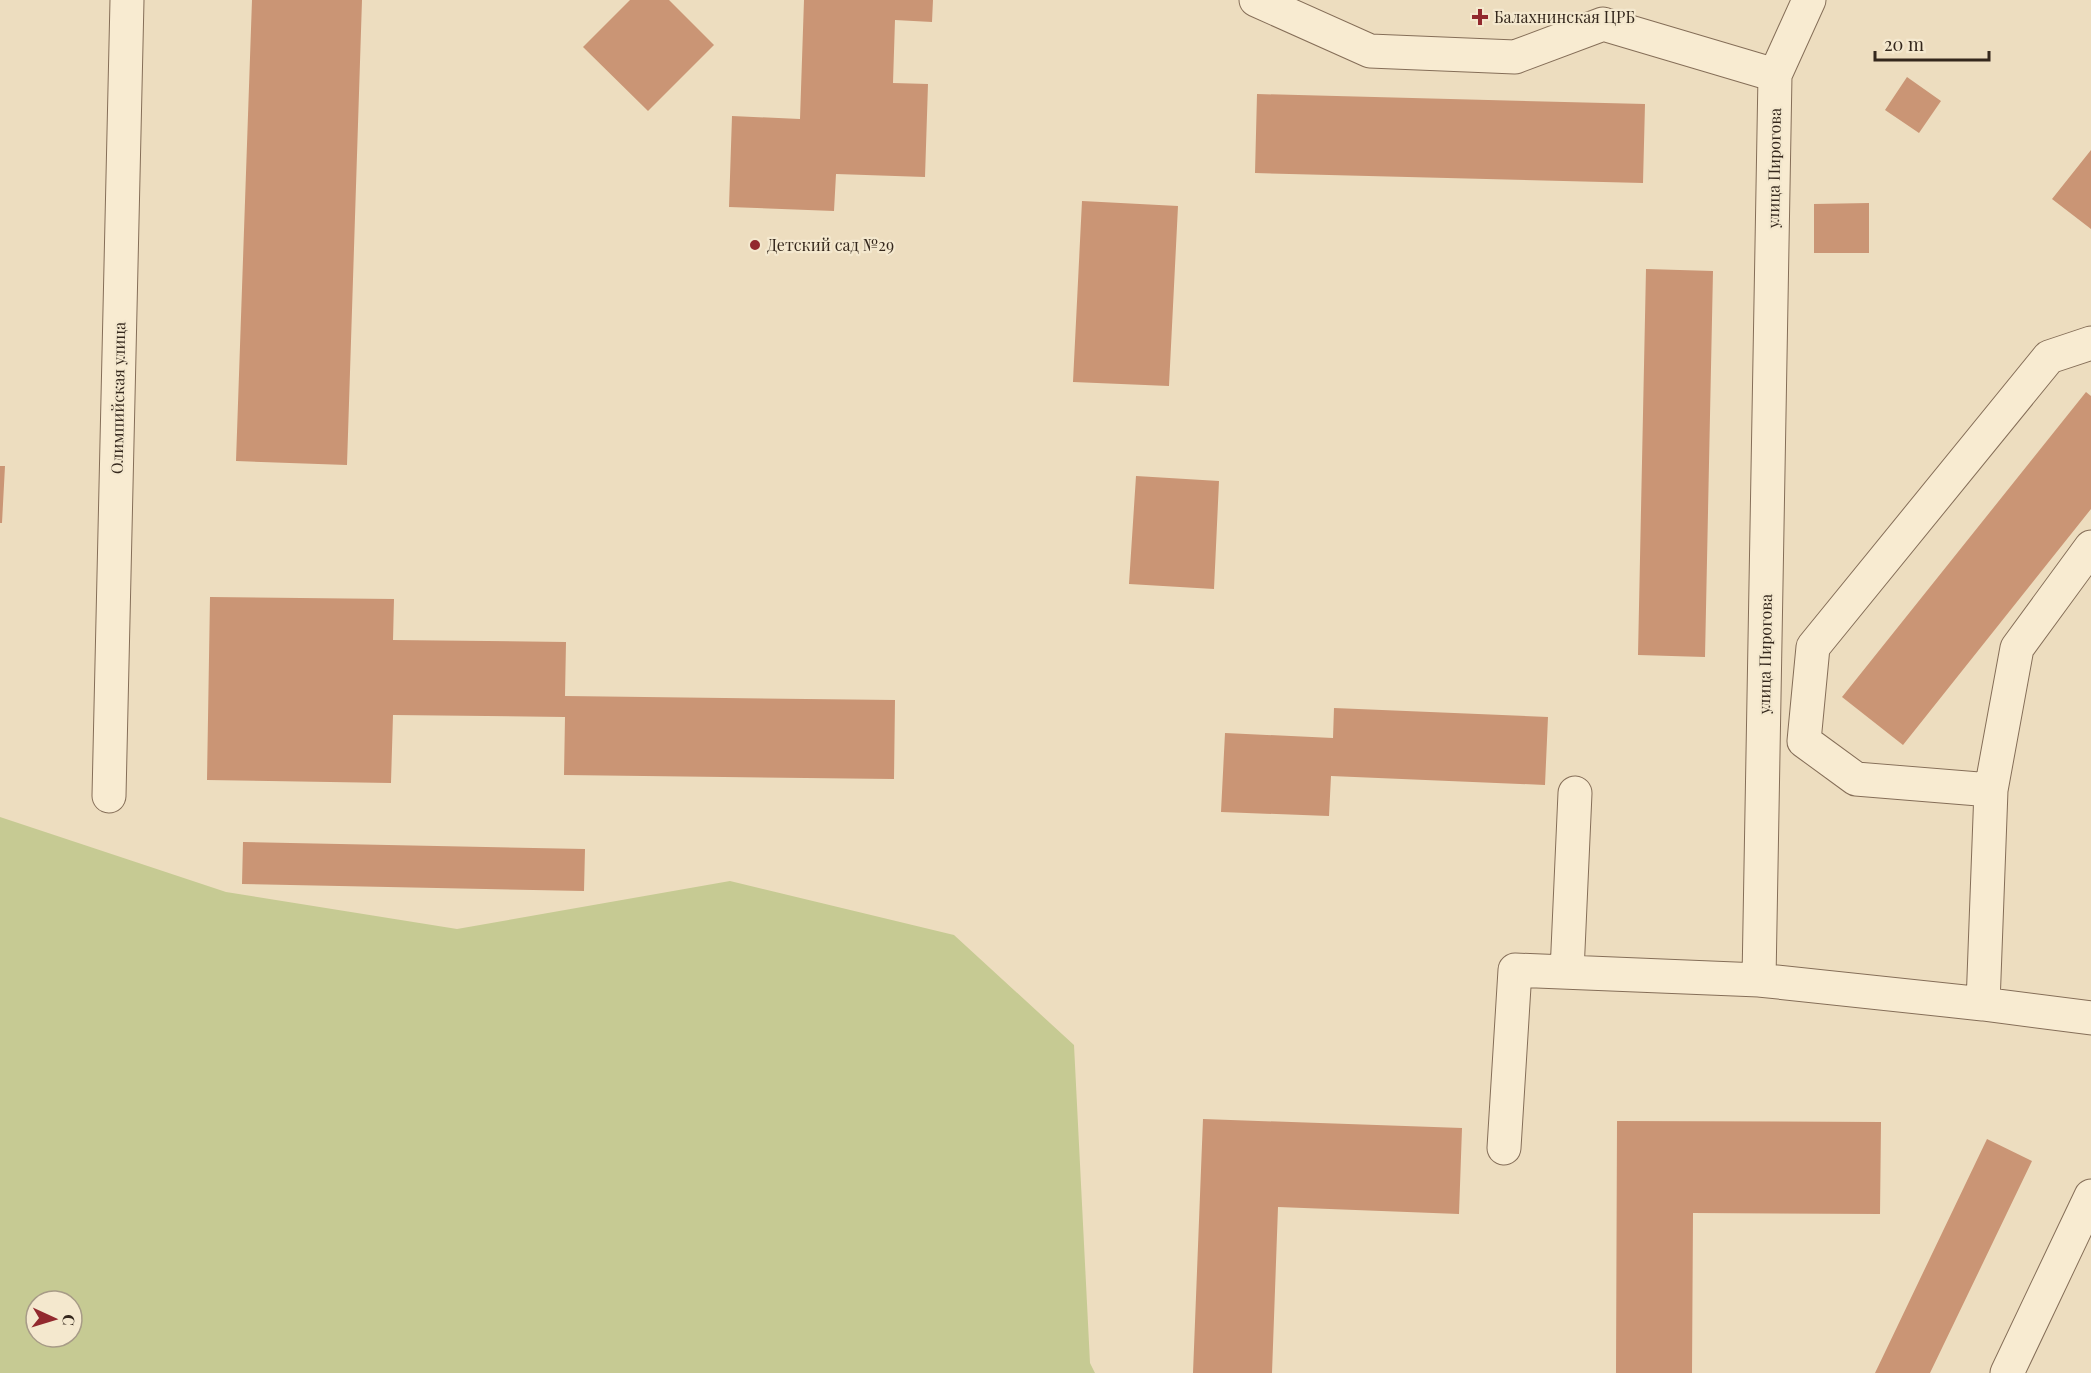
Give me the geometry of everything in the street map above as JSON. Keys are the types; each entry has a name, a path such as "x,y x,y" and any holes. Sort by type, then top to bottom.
{"street":[{"name":"Олимпийская улица","path":"109,796 127,0"},
{"path":"1256,0 1370,51 1515,57 1603,24 1775,75"},
{"name":"улица Пирогова","path":"1759,980 1775,75 1809,0"},
{"path":"1991,790 1856,779 1804,741 1813,647 2049,357 2091,343"},
{"path":"1983,1004 1991,790 2017,648 2091,547"},
{"path":"1568,972 1575,793"},
{"path":"1504,1148 1515,970 1759,980 2091,1018"},
{"path":"2007,1373 2091,1196"}],"green space":[{"path":"0,817 226,892 457,929 730,881 954,935 1074,1045 1090,1363 1095,1373 0,1373"}],"building":[{"path":"252,0 362,0 347,465 236,461"},
{"path":"630,0 669,0 714,45 648,111 583,47"},
{"path":"804,0 933,0 932,22 895,20 893,83 928,84 925,177 836,174 834,211 729,207 732,116 800,119"},
{"path":"1907,77 1941,101 1919,133 1885,110"},
{"path":"1257,94 1645,104 1643,183 1255,173"},
{"path":"2091,150 2091,229 2052,199"},
{"path":"1082,201 1178,206 1169,386 1073,382"},
{"path":"1869,203 1869,253 1814,253 1814,204"},
{"path":"1646,269 1713,271 1705,657 1638,655"},
{"path":"2086,392 2091,396 2091,509 1903,745 1842,697"},
{"path":"0,466 5,466 2,523 0,523"},
{"path":"1136,476 1219,481 1214,589 1129,584"},
{"path":"210,597 394,599 393,640 566,642 565,696 895,700 894,779 564,775 565,717 393,715 391,783 207,780"},
{"path":"1334,708 1548,717 1545,785 1331,776 1329,816 1221,812 1225,733 1333,738"},
{"path":"243,842 585,849 584,891 242,884"},
{"path":"1203,1119 1462,1128 1459,1214 1278,1207 1272,1373 1193,1373"},
{"path":"1617,1121 1881,1122 1880,1214 1693,1213 1692,1373 1616,1373"},
{"path":"1987,1139 2032,1161 1930,1373 1875,1373"}],"place":[{"name":"Балахнинская ЦРБ","path":"1480,17"},
{"name":"Детский сад №29","path":"755,245"}]}
